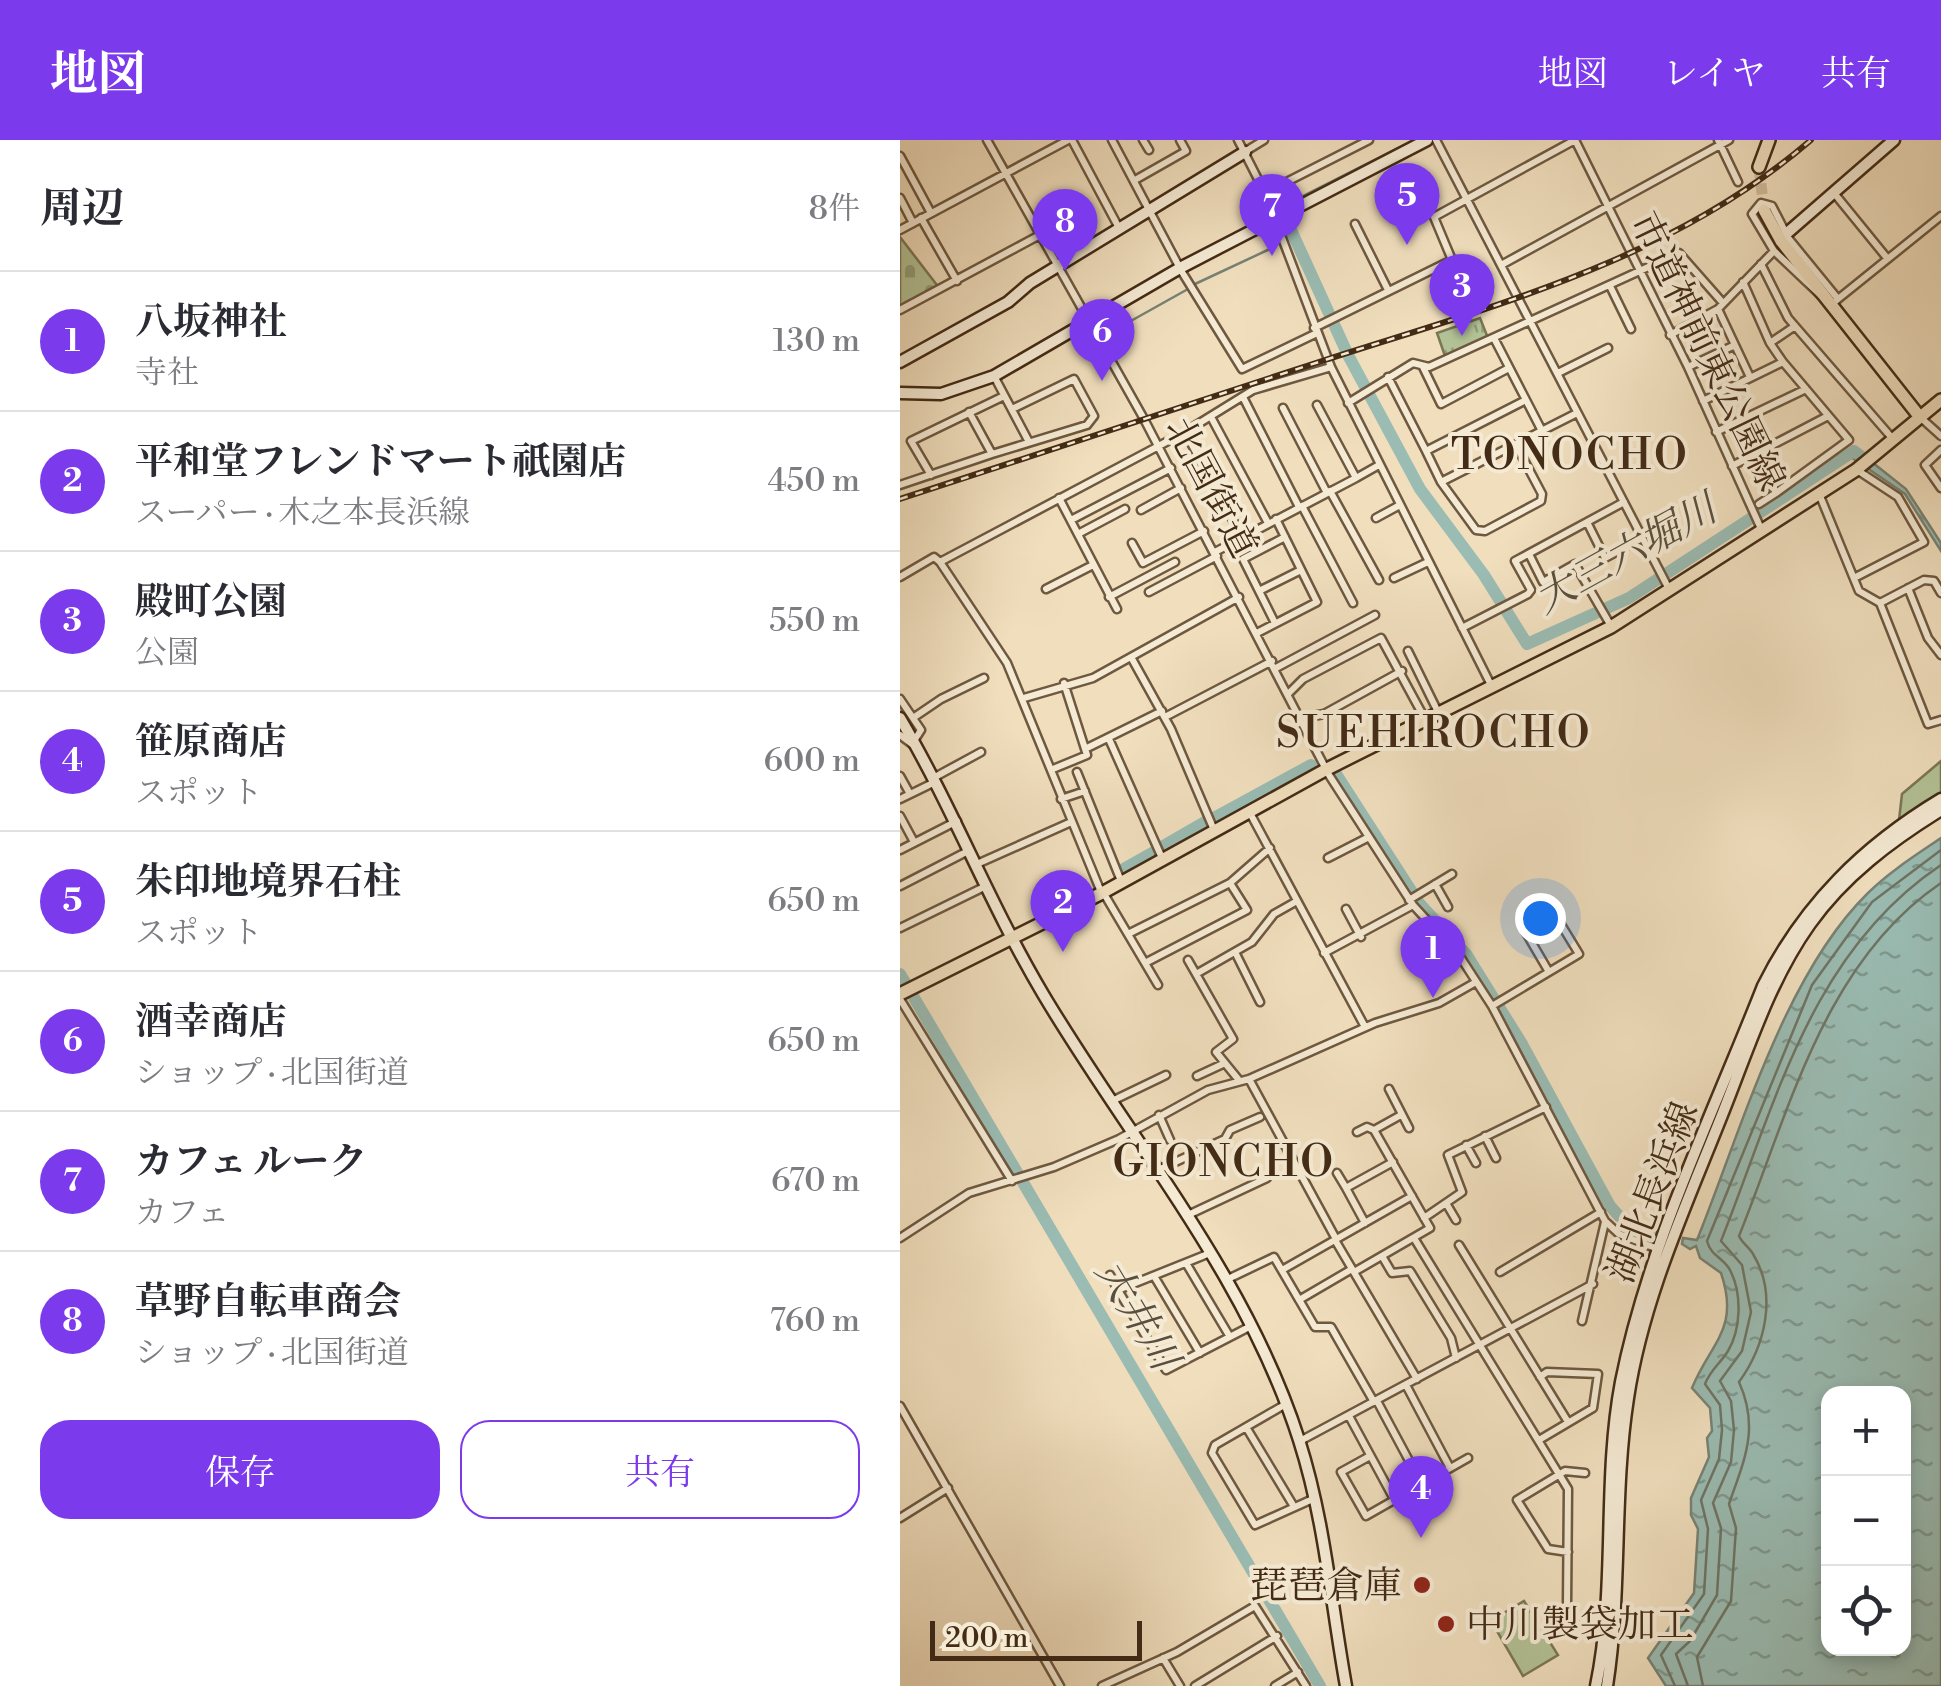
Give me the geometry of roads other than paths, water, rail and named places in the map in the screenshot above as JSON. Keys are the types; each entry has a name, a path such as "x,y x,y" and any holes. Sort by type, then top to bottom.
{"main road":[{"path":"900,393 941,394 994,376 1180,268 1427,140"},
{"path":"1759,167 1769,140"},
{"path":"1786,234 1894,140"},
{"path":"900,362 1008,302 1055,267 1244,152"},
{"path":"1764,210 1781,241 1834,302 1920,416"},
{"path":"904,994 1609,622 1760,526 1819,495 1941,400"},
{"path":"900,718 936,779 1042,991 1212,1252 1252,1326 1300,1441 1316,1498 1346,1686"},
{"name":"湖北長浜線","path":"1596,1686 1608,1593 1609,1484 1617,1408 1637,1320 1763,986 1784,946 1852,862 1941,799"},
{"name":"湖北長浜線","path":"1607,1686 1617,1606 1619,1468 1628,1394 1664,1252 1791,954 1833,895 1858,870 1941,810"}],"street":[{"name":"北国街道","path":"988,140 1055,267 1171,468 1327,769 1368,837 1413,900 1495,1004 1605,1221"},
{"path":"900,230 1070,140 1119,228"},
{"path":"1112,140 1180,268 1242,370 1332,318 1452,260 1434,217 1575,140"},
{"path":"1143,140 1149,150"},
{"path":"1135,180 1186,151 1180,140"},
{"path":"1238,140 1266,194 1316,330 1348,403 1492,686"},
{"path":"1244,152 1264,140"},
{"path":"1266,194 1368,140"},
{"path":"1436,140 1668,587"},
{"name":"市道神前東公園線","path":"1575,140 1756,508 1760,526"},
{"path":"1503,264 1722,142 1738,182"},
{"path":"900,156 931,213"},
{"path":"1834,192 1887,258"},
{"path":"900,198 957,280"},
{"path":"1761,204 1772,206 1786,234 1834,302 1774,251 1752,210 1761,204"},
{"path":"1834,302 1941,216"},
{"path":"1356,224 1388,290"},
{"path":"900,310 1038,236"},
{"path":"1670,335 1721,306 1774,251"},
{"path":"1348,403 1413,363 1423,366 1494,340 1680,253 1721,306 1750,377"},
{"path":"1761,264 1795,326 1892,438"},
{"path":"1743,282 1770,343 1849,440 1756,508"},
{"path":"1610,286 1631,329"},
{"path":"1770,343 1795,326"},
{"path":"1494,340 1542,431"},
{"path":"1688,367 1734,345"},
{"path":"1558,374 1608,348"},
{"path":"1703,401 1783,362"},
{"path":"940,562 1243,397 1331,366"},
{"path":"1423,366 1441,404 1510,368"},
{"path":"994,376 1029,442"},
{"path":"1388,376 1440,482 1476,530 1485,531 1541,501 1542,494 1516,445"},
{"path":"900,486 1087,425 1094,416 1074,380 1012,410"},
{"path":"1716,432 1806,389"},
{"path":"931,475 911,442 1004,396"},
{"path":"1243,397 1353,603"},
{"path":"1426,451 1526,400"},
{"path":"1316,405 1356,478"},
{"path":"1283,408 1379,580"},
{"path":"969,412 992,454"},
{"path":"1440,482 1578,413"},
{"path":"1732,466 1828,416"},
{"path":"1920,416 1941,436"},
{"path":"1211,417 1285,537 1317,602 1257,633"},
{"path":"1185,432 1242,537"},
{"path":"1941,450 1925,465 1941,488"},
{"path":"1757,455 1776,493"},
{"path":"1149,592 1242,537 1379,465"},
{"path":"1071,520 1171,468"},
{"path":"1854,578 1924,542 1898,497 1857,469"},
{"path":"1142,510 1181,488"},
{"path":"1819,495 1859,592 1880,603 1928,724 1941,720"},
{"path":"1059,498 1117,609"},
{"path":"1462,628 1531,590 1515,561 1624,502"},
{"path":"1376,518 1400,505"},
{"path":"1078,534 1125,510"},
{"path":"1587,522 1605,558 1642,538"},
{"path":"1132,543 1143,564 1204,530"},
{"path":"1275,624 1243,560 1285,537"},
{"path":"1529,554 1543,582 1575,564 1609,622"},
{"path":"900,577 934,557 1008,663 1052,769 1069,824 1103,892 1158,985"},
{"path":"1109,597 1174,562"},
{"path":"1394,578 1428,562"},
{"path":"1046,588 1093,565"},
{"path":"1259,591 1301,570"},
{"path":"1880,603 1908,588 1934,581 1941,593"},
{"path":"1908,588 1928,638 1941,655"},
{"path":"1024,698 1064,683 1093,678 1239,597"},
{"path":"1086,749 1375,615"},
{"path":"1289,694 1303,679 1380,638 1402,671 1425,720"},
{"path":"1408,652 1438,713"},
{"path":"1131,657 1164,714 1214,830"},
{"path":"1302,718 1324,714 1402,671"},
{"path":"914,718 941,699 984,678"},
{"path":"1052,769 1087,754 1064,683"},
{"path":"900,699 921,730 915,743 900,735"},
{"path":"1109,739 1163,859"},
{"path":"900,799 980,752"},
{"path":"1077,772 1122,882"},
{"path":"900,776 910,794"},
{"path":"1061,799 1085,792"},
{"path":"1248,811 1365,1027"},
{"path":"900,816 914,842"},
{"path":"900,850 957,821"},
{"path":"976,864 1069,824"},
{"path":"1328,858 1368,837"},
{"path":"1128,934 1230,884 1270,848"},
{"path":"900,886 970,850"},
{"path":"1324,953 1361,937 1452,874"},
{"path":"1145,963 1247,910 1230,884"},
{"path":"1435,884 1448,907"},
{"path":"900,928 987,885"},
{"path":"1196,974 1252,942 1274,914 1297,900"},
{"path":"1346,909 1361,937"},
{"path":"1495,1004 1549,972 1579,954 1554,913 1548,912 1525,930 1549,972"},
{"path":"1235,952 1260,1002"},
{"path":"1188,960 1233,1040 1216,1052 1239,1080"},
{"path":"900,1238 970,1193 1024,1177 1365,1027 1439,1003 1476,982"},
{"path":"904,994 1013,1180"},
{"path":"1196,1076 1225,1063"},
{"path":"1112,1101 1166,1074"},
{"path":"1250,1080 1353,1271 1418,1379"},
{"path":"1389,1089 1409,1128"},
{"path":"1424,1218 1462,1190 1446,1158 1546,1107"},
{"path":"1374,1130 1401,1114"},
{"path":"1158,1115 1170,1140"},
{"path":"1158,1170 1226,1139 1230,1130 1260,1117"},
{"path":"1298,1300 1430,1228 1374,1130 1366,1127 1357,1132"},
{"path":"1484,1136 1496,1158"},
{"path":"1466,1145 1476,1163"},
{"path":"1346,1188 1393,1162"},
{"path":"1337,1173 1365,1223"},
{"path":"1188,1215 1267,1178"},
{"path":"1282,1270 1412,1196"},
{"path":"1446,1203 1456,1220"},
{"path":"1500,1272 1601,1212"},
{"path":"1605,1221 1619,1234 1664,1252"},
{"path":"1582,1322 1605,1221"},
{"path":"1414,1238 1569,1492 1567,1606 1577,1624"},
{"path":"1459,1245 1568,1422"},
{"path":"1118,1290 1212,1252"},
{"path":"1382,1256 1392,1272 1410,1271 1450,1338 1456,1358"},
{"path":"1228,1279 1274,1257 1315,1327 1331,1327 1422,1484"},
{"path":"1186,1263 1230,1337"},
{"path":"1110,1275 1166,1370 1252,1326"},
{"path":"1154,1276 1200,1353"},
{"path":"1300,1441 1592,1284"},
{"path":"1538,1440 1593,1408 1598,1374 1547,1372 1540,1377"},
{"path":"1406,1385 1450,1468"},
{"path":"1286,1404 1211,1452 1254,1524 1262,1525 1292,1505 1316,1498"},
{"path":"900,1406 1060,1686"},
{"path":"1349,1416 1394,1499"},
{"path":"1246,1428 1292,1505"},
{"path":"1370,1456 1341,1472 1366,1516 1468,1458"},
{"path":"1568,1552 1548,1549 1517,1500 1559,1475 1585,1473"},
{"path":"900,1518 948,1488"},
{"path":"1102,1686 1163,1658 1254,1606 1306,1686"},
{"path":"1195,1686 1276,1636"},
{"path":"1163,1658 1180,1686"},
{"path":"1275,1686 1298,1672"},
{"path":"1127,1675 1131,1686"}],"water":[{"path":"1853,447 1906,489 1941,543 1941,551 1905,494 1845,453"},
{"path":"1941,838 1941,1686 1666,1686 1648,1658 1694,1593 1698,1529 1691,1515 1691,1498 1709,1457 1707,1438 1712,1431 1710,1408 1692,1388 1721,1334 1727,1308 1721,1273 1700,1258 1696,1246 1690,1249 1682,1244 1683,1238 1697,1240 1768,1056 1812,966 1838,927 1894,871"}],"waterway":[{"path":"1279,208 1414,140"},
{"name":"大三六堀川","path":"1250,155 1265,185"},
{"name":"大三六堀川","path":"1271,194 1280,210"},
{"name":"大三六堀川","path":"1286,219 1348,355 1420,489 1484,575 1527,644 1629,598 1854,451 1862,457"},
{"path":"1195,284 1272,248"},
{"path":"1104,336 1188,289"},
{"path":"1212,819 1311,765"},
{"path":"1336,774 1419,903 1466,954 1522,1044 1610,1206 1619,1216 1654,1232"},
{"path":"1160,848 1205,822"},
{"path":"1120,871 1154,852"},
{"name":"大井川","path":"900,974 1320,1686"}],"tunnel":[{"path":"1759,167 1764,210"}],"railway":[{"path":"900,499 1454,319 1580,274 1700,217 1757,182 1811,140"}],"place":[{"name":"朱印地境界石柱","path":"1407,245"},
{"name":"カフェ ルーク","path":"1272,256"},
{"name":"草野自転車商会","path":"1065,271"},
{"name":"殿町公園","path":"1462,336"},
{"name":"酒幸商店","path":"1102,381"},
{"name":"平和堂フレンドマート祇園店","path":"1063,952"},
{"name":"八坂神社","path":"1433,998"},
{"name":"笹原商店","path":"1421,1538"},
{"name":"琵琶倉庫","path":"1422,1585"},
{"name":"中川製袋加工","path":"1446,1624"}],"district":[{"name":"TONOCHO","path":"1570,454"},
{"name":"SUEHIROCHO","path":"1434,732"},
{"name":"GIONCHO","path":"1224,1161"}]}
